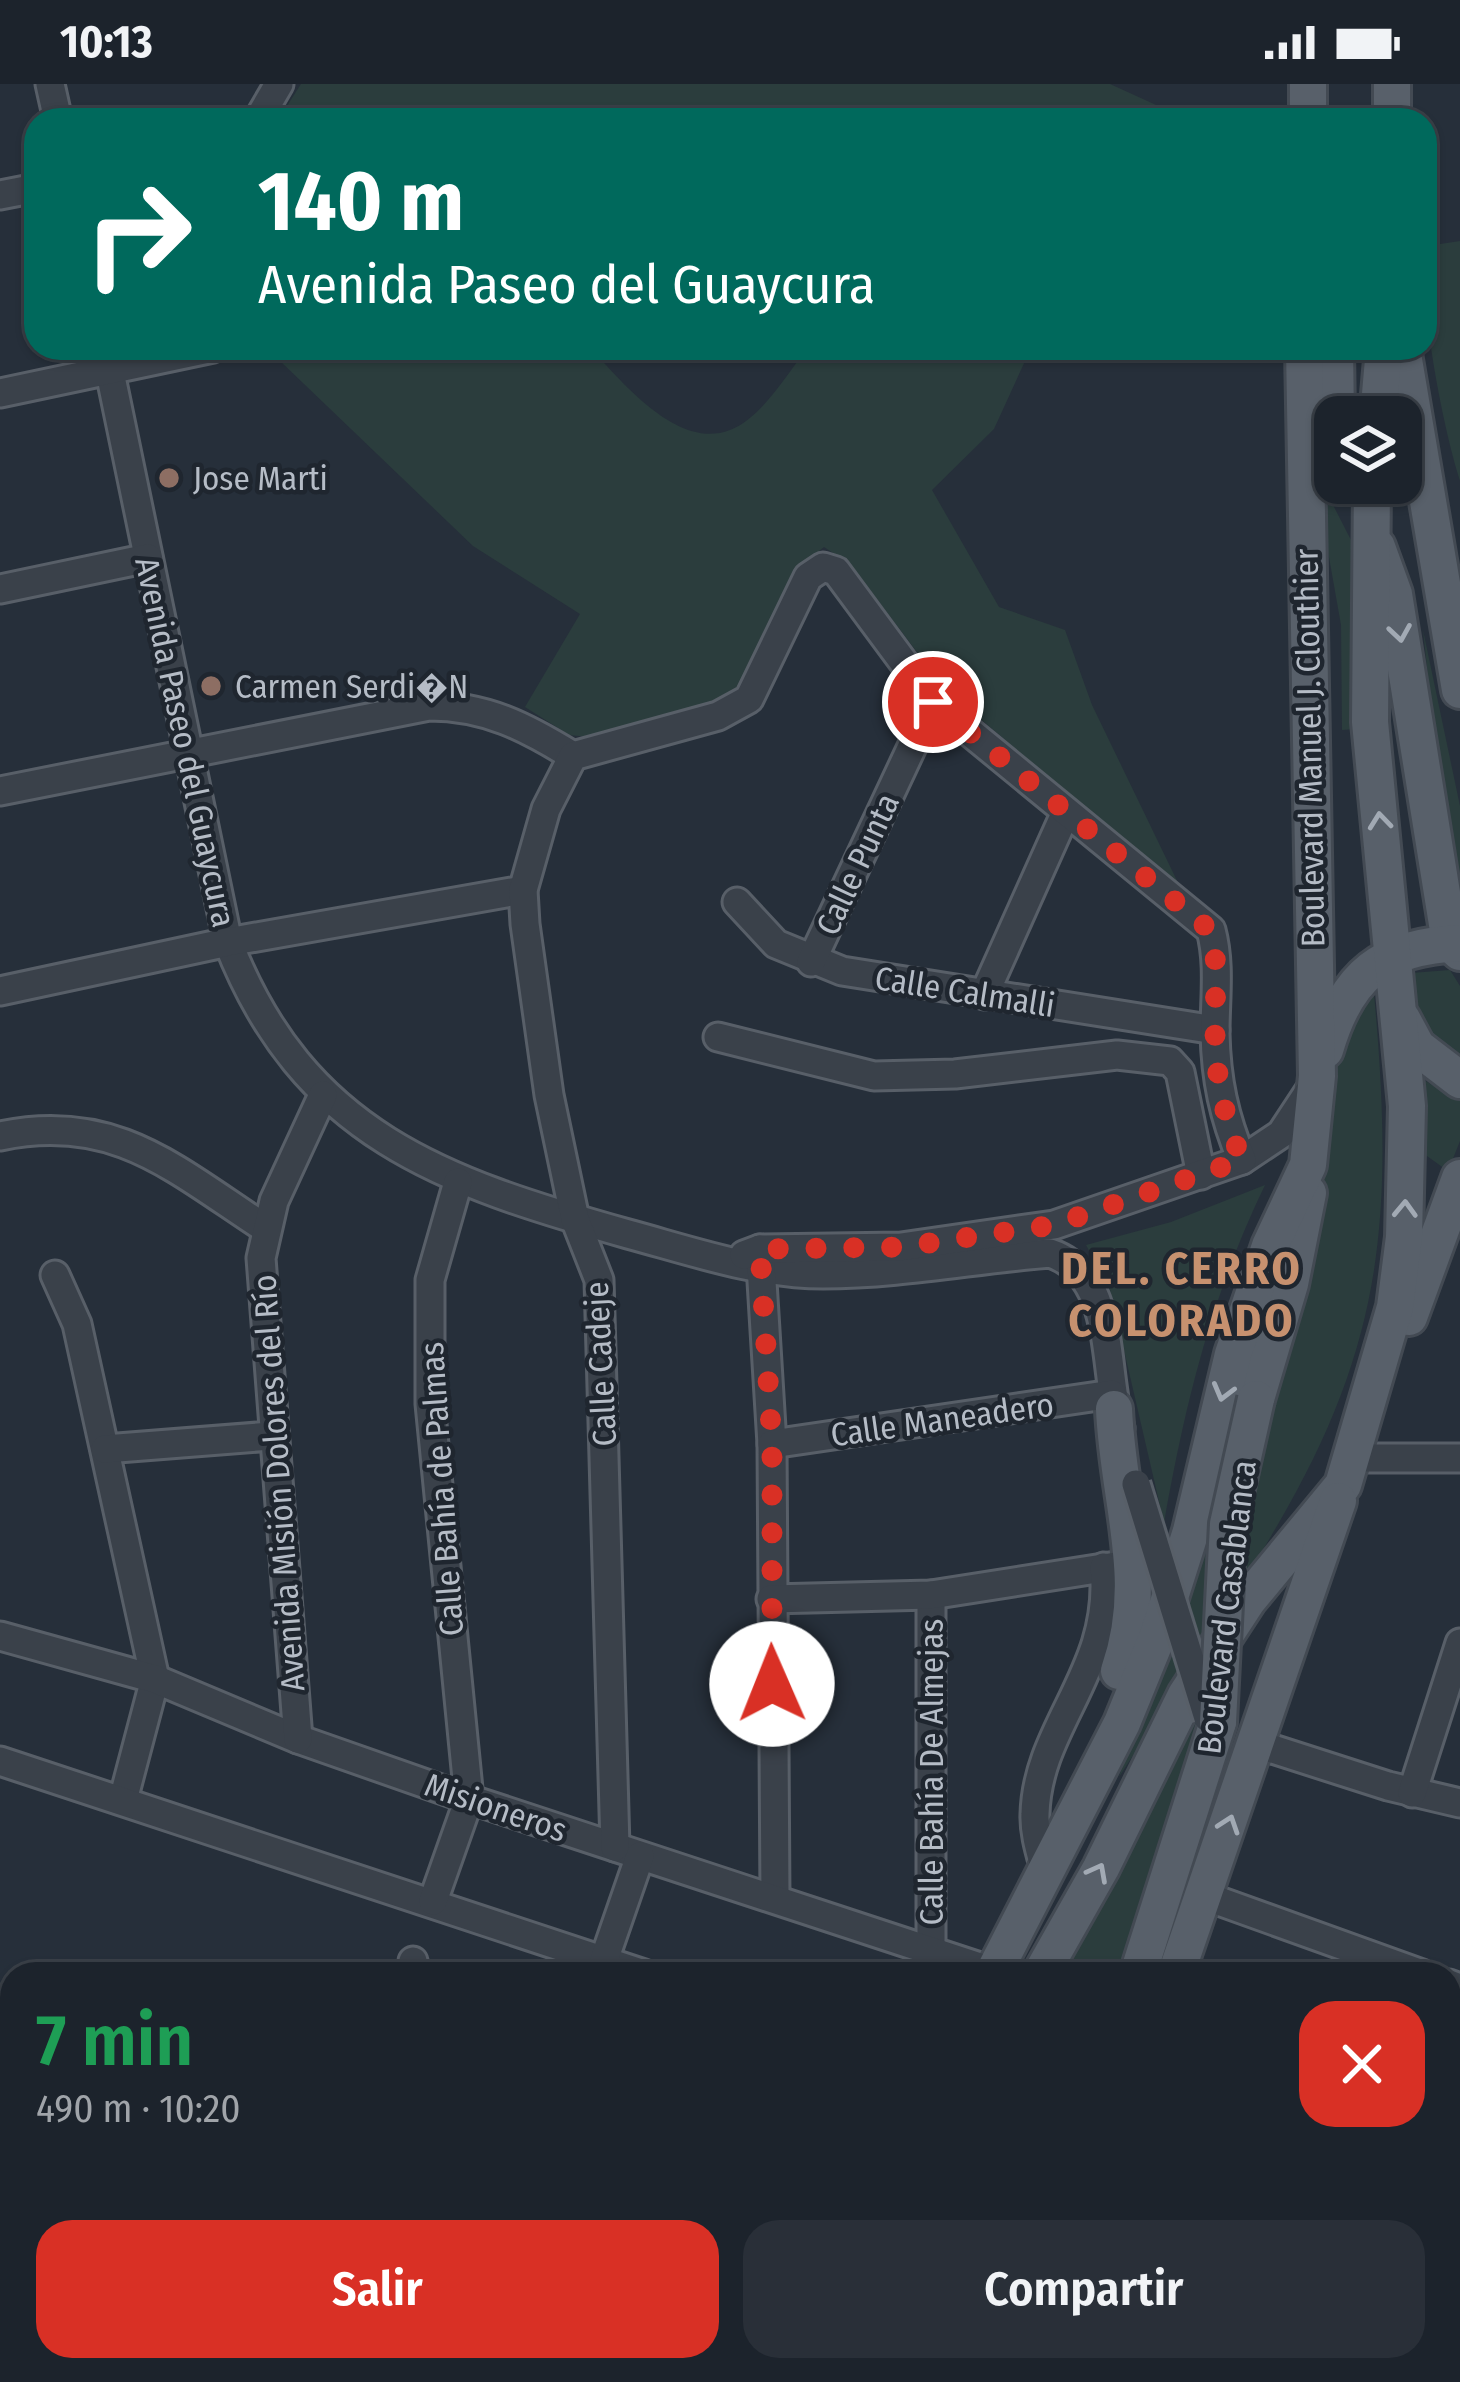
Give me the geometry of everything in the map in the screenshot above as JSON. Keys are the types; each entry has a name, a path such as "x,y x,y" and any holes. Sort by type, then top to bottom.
{"main road":[{"name":"Boulevard Manuel J. Clouthier","path":"1066,1836 1158,1635 1233,1354 1279,1224 1308,1165 1317,1076 1304,360"},
{"path":"1336,360 1336,396"},
{"path":"1380,396 1383,360"},
{"path":"1404,360 1460,690"},
{"name":"Boulevard Manuel J. Clouthier","path":"1317,1076 1342,1003 1373,964 1395,952 1457,946 1394,594 1359,504"},
{"name":"Boulevard Manuel J. Clouthier","path":"1370,504 1370,722 1407,1106 1399,1289 1378,1365"},
{"path":"1400,1013 1417,1047 1460,1080"},
{"name":"Boulevard Casablanca","path":"1142,1962 1210,1760 1228,1524 1256,1399 1291,1284 1308,1201 1308,1165"},
{"path":"1378,1365 1405,1328 1458,1185"},
{"name":"Boulevard Casablanca","path":"1180,1962 1257,1744 1378,1365"},
{"path":"1001,1962 1066,1836 1080,1761 1134,1628 1120,1565 1113,1401"},
{"path":"1048,1962 1101,1868 1186,1695 1248,1600 1347,1472"}],"street":[{"path":"0,393 107,360"},
{"name":"Avenida Paseo del Guaycura","path":"107,360 228,942 258,1011 322,1095 386,1142 458,1182 575,1219 752,1259 897,1271 1050,1253 1083,1269 1094,1292 1113,1401 1136,1484 1213,1720"},
{"path":"0,589 148,558"},
{"path":"0,791 429,706 460,706 521,724 573,756 718,716 748,699 802,586 823,567 850,585 933,702 1210,930 1216,955 1215,1030 1222,1112 1242,1160"},
{"name":"Calle Punta","path":"811,962 933,702"},
{"name":"Calle Cadeje","path":"573,756 559,774 546,809 524,890 549,1095 575,1219 599,1280 627,1851"},
{"path":"985,995 1066,812"},
{"path":"0,991 228,942 524,890"},
{"name":"Calle Calmalli","path":"737,902 776,944 811,962 985,995 1215,1030"},
{"path":"718,1037 874,1076 955,1074 1117,1054 1170,1061 1180,1072 1201,1175"},
{"name":"Avenida Paseo del Guaycura","path":"752,1259 901,1247 1054,1225 1242,1160 1281,1133 1317,1076"},
{"name":"Avenida Misión Dolores del Río","path":"298,1739 260,1294 266,1228 322,1095"},
{"path":"0,1136 59,1128 125,1140 266,1228"},
{"name":"Calle Bahía de Palmas","path":"458,1182 430,1280 430,1404 469,1799"},
{"path":"752,1259 772,1444 775,1898"},
{"path":"55,1275 76,1324 155,1679 123,1800"},
{"name":"Calle Maneadero","path":"772,1444 1113,1401"},
{"path":"105,1449 271,1436"},
{"path":"1347,1472 1460,1458"},
{"path":"771,1599 931,1594 1120,1565 1107,1600 1100,1642 1038,1793 1036,1830 1047,1877"},
{"name":"Calle Bahía De Almejas","path":"931,1594 931,1949"},
{"name":"Misioneros","path":"0,1636 155,1679 298,1739 469,1799 966,1962"},
{"path":"1412,1793 1460,1643"},
{"path":"1257,1744 1412,1793 1460,1803"},
{"path":"0,1761 610,1962"},
{"path":"433,1901 469,1799"},
{"path":"604,1960 627,1851"},
{"path":"1205,1896 1389,1962"}],"shaded area":[{"path":"301,84 1110,84 1163,108 286,108"},
{"path":"1460,241 1460,481 1433,360 1437,360 1437,244"},
{"path":"279,360 601,360 634,394 671,422 710,434 730,430 753,416 799,360 1026,360 994,429 932,490 999,607 1065,630 1092,705 1181,889 945,689 851,565 824,547 803,564 746,685 724,702 598,738 569,735 525,707 580,614 473,546"},
{"path":"1326,504 1333,504 1351,540 1355,729 1342,730 1341,625 1327,546"},
{"path":"1423,630 1460,806 1460,916 1450,886"},
{"path":"1450,970 1460,986 1460,1065 1430,1037 1411,973"},
{"path":"1373,983 1382,1152 1370,1296 1326,1432 1243,1581 1249,1491 1313,1237 1339,1047"},
{"path":"1417,1076 1460,1101 1460,1141 1448,1171 1420,1151"},
{"path":"1265,1185 1202,1350 1164,1523 1110,1290 1086,1245 1171,1222"},
{"path":"1208,1523 1213,1632 1119,1777"},
{"path":"1199,1697 1193,1750 1124,1962 1069,1962 1116,1876"}],"place":[{"name":"Jose Marti","path":"169,478"},
{"name":"Carmen Serdi�N","path":"211,686"}],"district":[{"name":"DEL. CERRO COLORADO","path":"1182,1294"}],"route":[{"path":"772,1684 772,1444 760,1249 901,1247 1054,1225 1242,1160 1222,1112 1215,1030 1216,955 1210,930 1016,775 933,702"}]}
